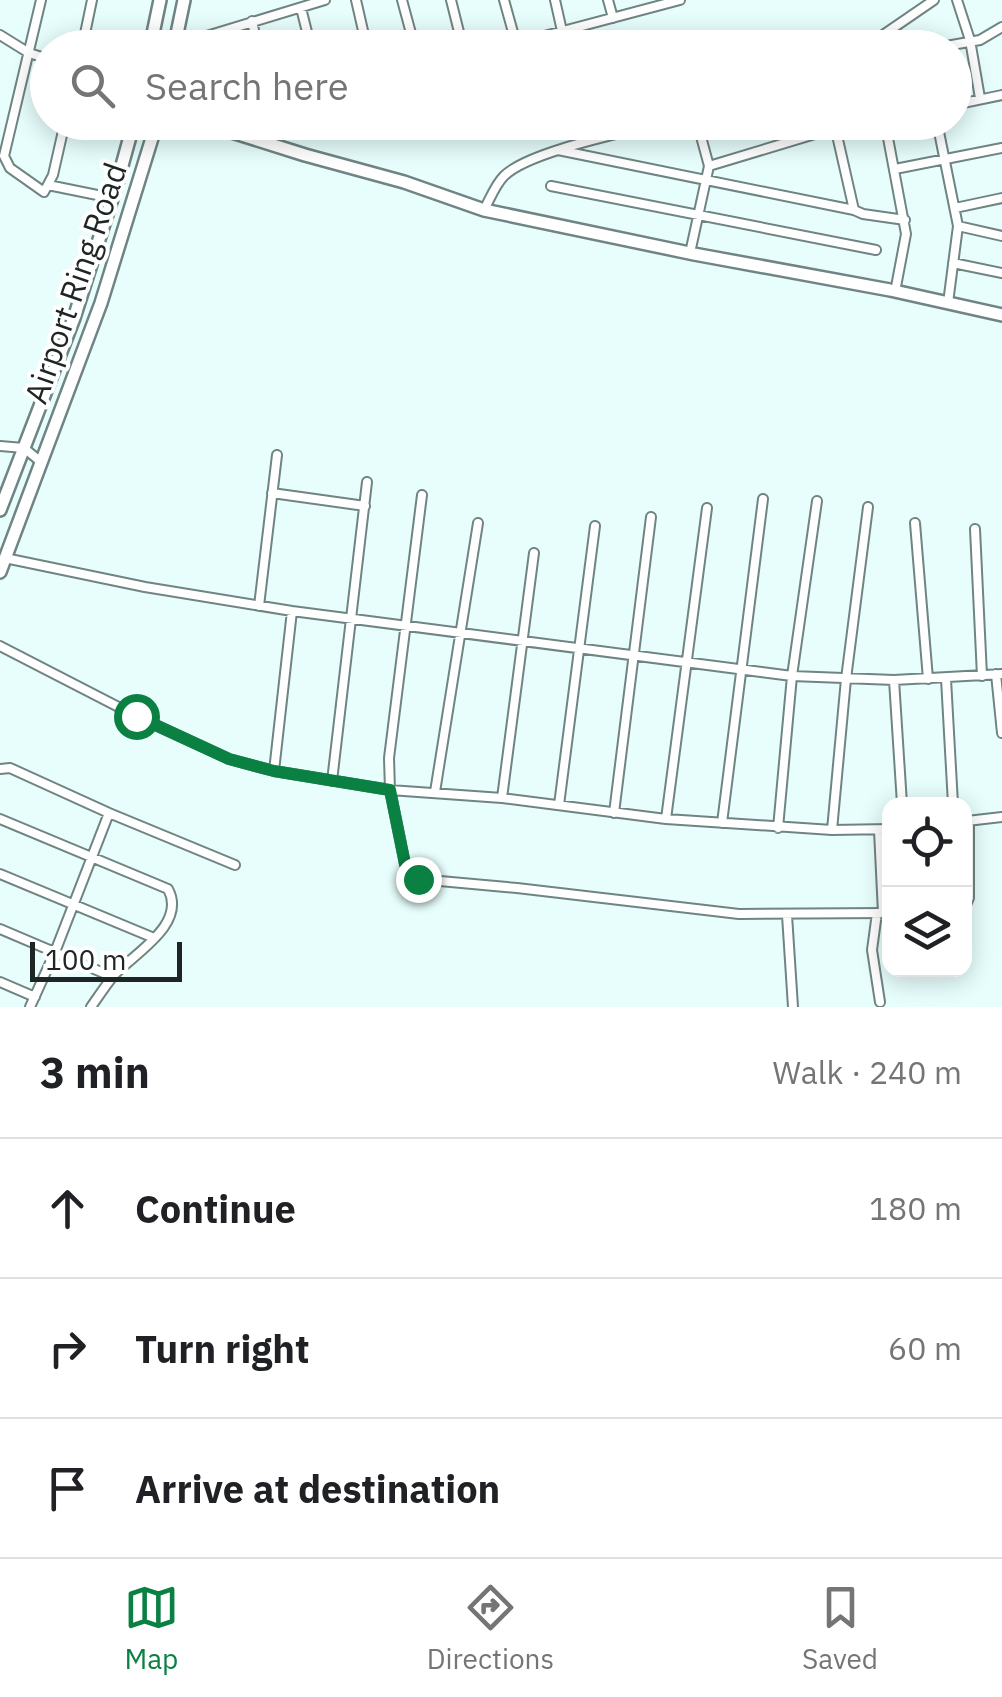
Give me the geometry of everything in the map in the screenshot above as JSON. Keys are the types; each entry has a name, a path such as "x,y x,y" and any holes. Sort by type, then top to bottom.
{"main road":[{"path":"154,30 160,0"},
{"path":"178,30 184,0"},
{"name":"Airport Ring Road","path":"0,510 74,318 129,140"},
{"name":"Airport Ring Road","path":"0,572 101,303 151,140"},
{"path":"262,140 484,210 1002,315"}],"street":[{"path":"35,30 42,0"},
{"path":"86,30 92,0"},
{"path":"226,30 325,0"},
{"path":"356,0 362,30"},
{"path":"402,0 410,30"},
{"path":"451,0 458,30"},
{"path":"504,0 512,30"},
{"path":"555,0 562,30"},
{"path":"608,0 613,18"},
{"path":"566,30 680,0"},
{"path":"890,30 934,0"},
{"path":"957,0 967,30"},
{"path":"300,8 306,30"},
{"path":"252,22 254,30"},
{"path":"972,40 980,40 1002,27"},
{"path":"0,35 29,53"},
{"path":"30,49 4,156 10,168 44,192 53,175 60,140"},
{"path":"972,52 980,98"},
{"path":"972,100 1002,94"},
{"path":"484,210 504,176 520,165 597,140"},
{"path":"690,253 709,166 702,140"},
{"path":"709,166 789,140"},
{"path":"838,140 854,210"},
{"path":"889,140 905,220 904,253 895,292"},
{"path":"940,140 958,226 948,303"},
{"path":"895,170 1002,148"},
{"path":"558,150 905,220"},
{"path":"48,184 112,198"},
{"path":"550,186 876,250"},
{"path":"956,208 1002,198"},
{"path":"958,226 1002,236"},
{"path":"954,263 1002,273"},
{"path":"0,446 24,448 42,462"},
{"path":"259,606 277,456"},
{"path":"332,781 368,482"},
{"path":"272,494 365,506"},
{"path":"422,495 391,738 390,790 409,874 418,879 726,913 882,913"},
{"path":"722,823 763,499"},
{"path":"778,828 792,676 816,501"},
{"path":"666,819 707,508"},
{"path":"832,830 868,508"},
{"path":"614,813 651,517"},
{"path":"435,792 478,523"},
{"path":"914,523 928,679"},
{"path":"559,805 595,526"},
{"path":"975,529 982,676"},
{"path":"502,798 534,553"},
{"path":"5,558 145,587 352,620 792,676 894,680 999,674 1002,734"},
{"path":"274,771 292,611"},
{"path":"0,646 229,759 274,771 390,790 502,798 666,819 778,828 882,830"},
{"path":"946,679 953,797"},
{"path":"894,680 902,797"},
{"path":"0,769 10,768 235,865"},
{"path":"30,1007 109,813"},
{"path":"972,820 1002,817"},
{"path":"0,819 168,889 174,900 164,928 113,977 90,1007"},
{"path":"879,830 882,892"},
{"path":"0,874 154,938"},
{"path":"787,915 793,1007"},
{"path":"880,1002 872,950 882,916"},
{"path":"0,929 113,977"},
{"path":"0,982 34,998"}],"route":[{"path":"136,716 229,759 274,771 390,790 405,864 409,874 418,879"}]}
